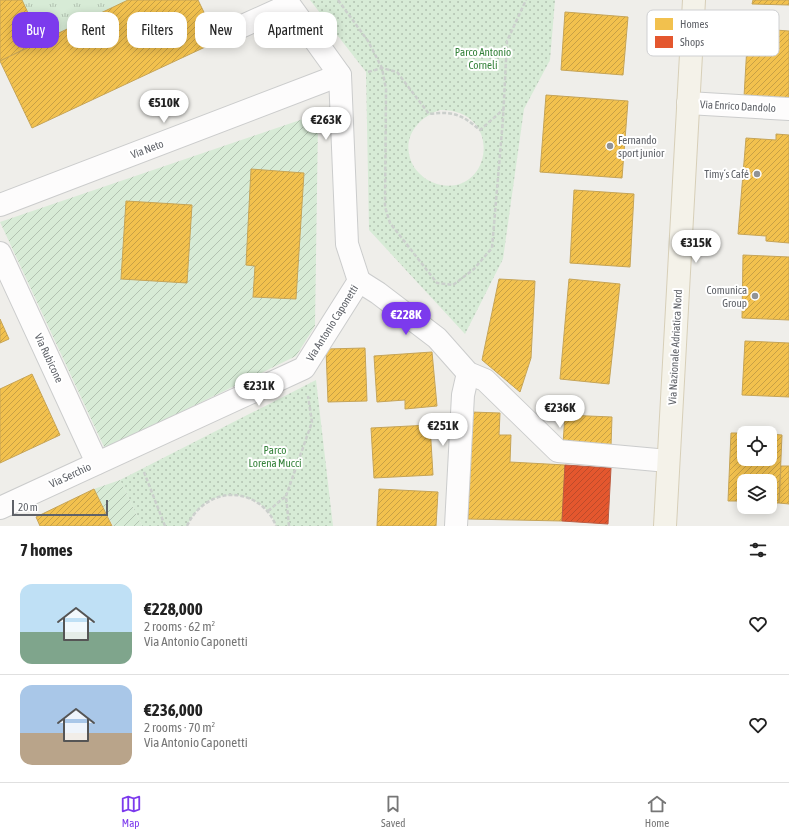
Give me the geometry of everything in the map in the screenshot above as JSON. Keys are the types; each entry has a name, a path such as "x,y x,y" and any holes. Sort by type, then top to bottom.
{"main road":[{"name":"Via Nazionale Adriatica Nord","path":"693,10 694,0"},
{"name":"Via Nazionale Adriatica Nord","path":"665,526 691,56"}],"street":[{"path":"246,24 287,3 340,76 347,244 359,281"},
{"name":"Via Neto","path":"0,205 340,76"},
{"name":"Via Enrico Dandolo","path":"688,103 789,109"},
{"name":"Via Rubicone","path":"0,253 97,463"},
{"name":"Via Antonio Caponetti","path":"97,463 304,368 359,281 378,293 437,338 468,373 485,380 558,452 668,460"},
{"path":"456,526 463,395 468,373"},
{"name":"Via Serchio","path":"0,508 97,463"}],"path":[{"path":"338,0 368,41 382,68 386,89 385,207 390,223 436,283 453,285 474,269 492,248 504,109 507,41 526,0"},
{"path":"340,76 382,68 397,72 429,114 445,112 455,113 467,119 480,130 504,109"},
{"path":"289,526 286,496 312,422 304,368"},
{"path":"134,446 165,526"},
{"path":"187,526 194,513 204,504 216,497 230,494 244,496 257,502 268,511 276,526"},
{"path":"268,511 286,496"}],"green space":[{"path":"22,0 128,0 103,12 67,12 67,29 59,33 59,12 28,12"},
{"name":"Parco Antonio Corneli","path":"310,0 555,0 550,60 524,109 503,259 465,334 369,230 366,72 337,35 337,12 319,12","holes":["440,110 460,113 474,123 482,136 484,150 480,165 472,177 458,184 441,185 426,179 414,167 408,148 409,140 412,132 424,119"]},
{"path":"312,116 318,122 315,326 296,356 105,449 0,222"},
{"name":"Parco Lorena Mucci","path":"316,380 333,526 276,526 271,516 264,508 246,497 235,495 224,496 204,504 194,514 187,526 142,526 120,480"},
{"path":"120,480 142,526 113,526 94,489"}],"building: Homes":[{"path":"0,0 22,0 28,12 12,12 12,48 27,48 0,61"},
{"path":"128,0 198,0 204,12 195,12 195,48 203,48 32,128 0,61 27,48 59,48 59,33 67,29 67,48 119,48 119,12 103,12"},
{"path":"753,0 789,0 789,5 752,4"},
{"path":"565,12 628,17 623,75 561,70"},
{"path":"779,30 789,31 789,100 744,97 746,56 779,56"},
{"path":"546,95 628,101 622,178 540,172"},
{"path":"776,134 789,135 789,243 766,241 766,236 738,234 746,138 776,140"},
{"path":"251,169 304,173 296,299 253,297 255,266 246,265"},
{"path":"574,190 634,194 630,267 570,263"},
{"path":"126,201 192,205 187,283 121,279"},
{"path":"743,255 789,257 789,320 742,318"},
{"path":"499,279 535,281 531,358 520,392 482,360"},
{"path":"569,279 620,284 609,384 560,379"},
{"path":"0,319 9,339 0,343"},
{"path":"745,341 789,343 789,397 742,395"},
{"path":"365,348 367,401 328,402 326,349"},
{"path":"432,352 437,406 405,409 405,400 377,402 374,356"},
{"path":"32,374 60,435 0,463 0,389"},
{"path":"471,412 500,413 499,435 511,435 510,462 565,465 562,521 468,519"},
{"path":"565,415 612,417 611,446 563,444"},
{"path":"430,425 433,475 374,478 371,428"},
{"path":"731,433 737,433 737,466 777,466 777,435 782,435 779,503 777,503 777,474 737,474 737,501 728,501"},
{"path":"781,466 789,466 789,504 779,503"},
{"path":"94,489 112,526 40,526 36,517"},
{"path":"379,489 438,492 436,526 377,526"}],"building: Shops":[{"path":"565,465 611,468 608,524 562,521"}],"place":[{"name":"Fernando sport junior","path":"610,146"},
{"name":"Timy´s Café","path":"757,174"},
{"name":"Comunica Group","path":"755,296"}]}
